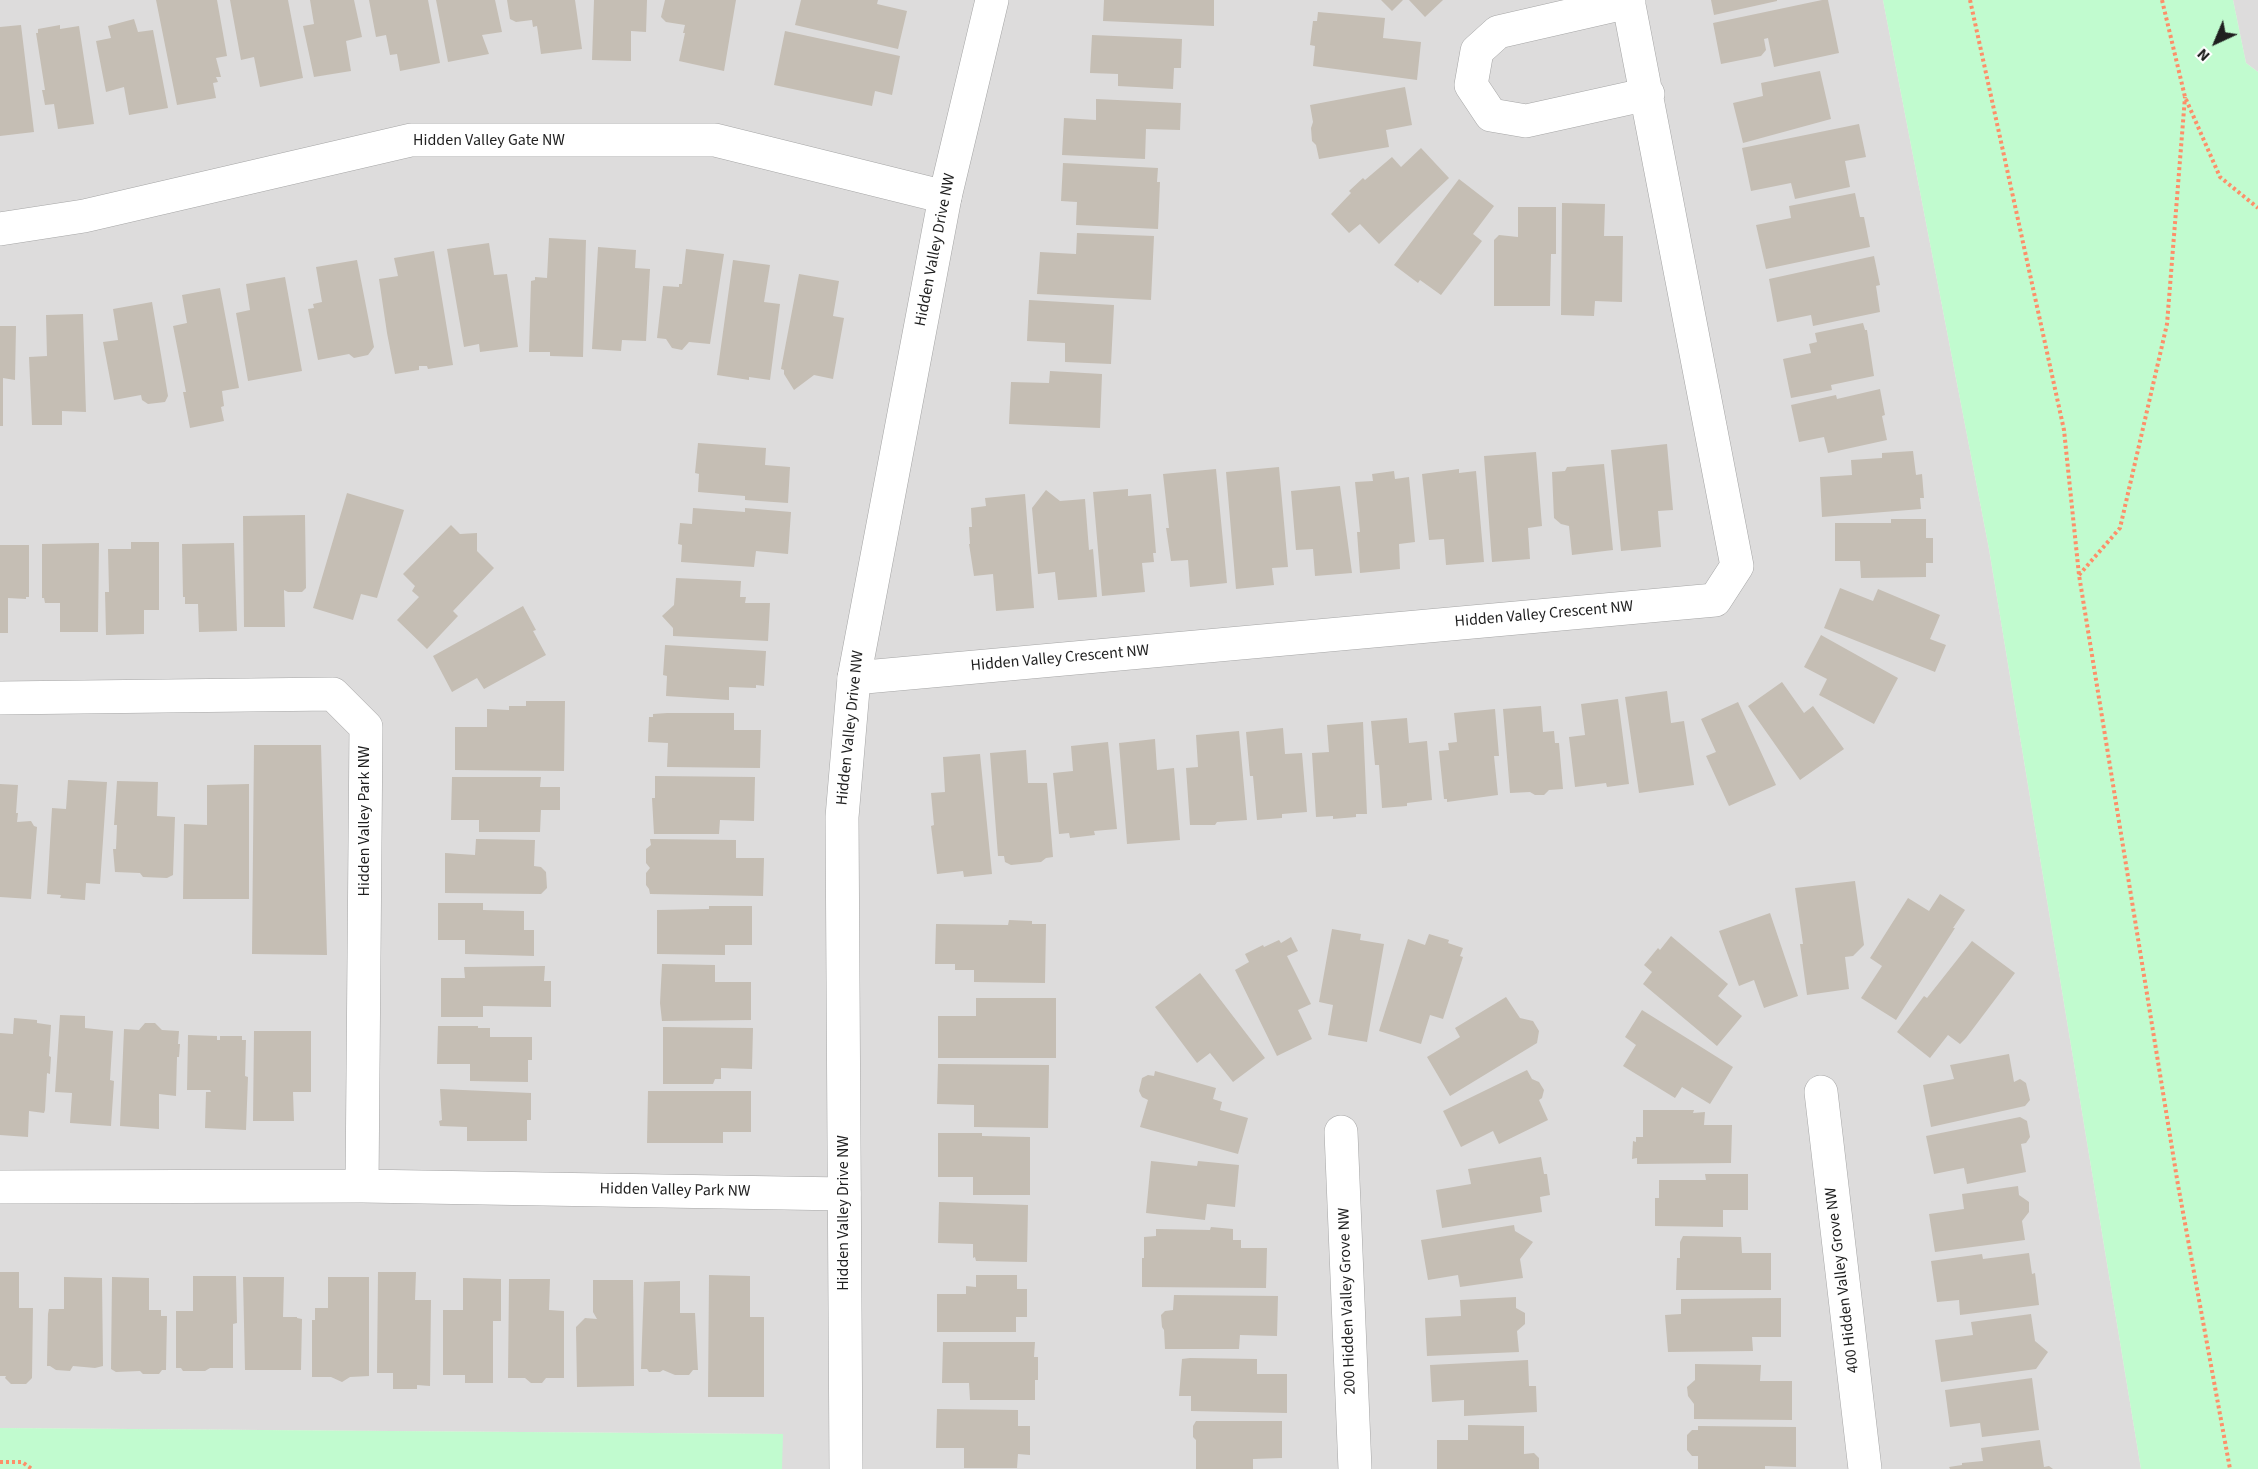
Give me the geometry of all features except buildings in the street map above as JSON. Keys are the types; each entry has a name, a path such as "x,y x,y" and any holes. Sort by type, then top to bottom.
{"street":[{"name":"Hidden Valley Drive NW","path":"846,1469 842,816 854,678 945,197 992,0"},
{"name":"Hidden Valley Crescent NW","path":"854,678 1715,600 1737,566 1648,94 1628,1 1498,32 1477,51 1471,85 1491,115 1526,121 1648,94"},
{"name":"Hidden Valley Gate NW","path":"0,228 84,216 411,140 715,141 945,197"},
{"name":"Hidden Valley Park NW","path":"0,698 333,694 366,727 362,1186"},
{"name":"400 Hidden Valley Grove NW","path":"1821,1092 1865,1469"},
{"name":"200 Hidden Valley Grove NW","path":"1341,1132 1355,1469"},
{"name":"Hidden Valley Park NW","path":"0,1187 362,1186 844,1194"}],"path":[{"path":"1971,0 2064,430 2079,575 2178,1185 2230,1469"},
{"path":"2162,0 2186,97 2220,177 2258,208"},
{"path":"2079,575 2120,528 2167,324 2186,97"},
{"path":"0,1462 22,1462 32,1469"}],"shaded area":[{"path":"0,0 1883,0 1989,549 2141,1469 782,1469 782,1434 0,1428"},
{"path":"2233,0 2258,0 2258,72 2246,63"}],"green space":[{"path":"1883,0 2233,0 2246,63 2258,72 2258,1469 2141,1469 1989,549"},
{"path":"0,1428 783,1434 782,1469 0,1469"}]}
